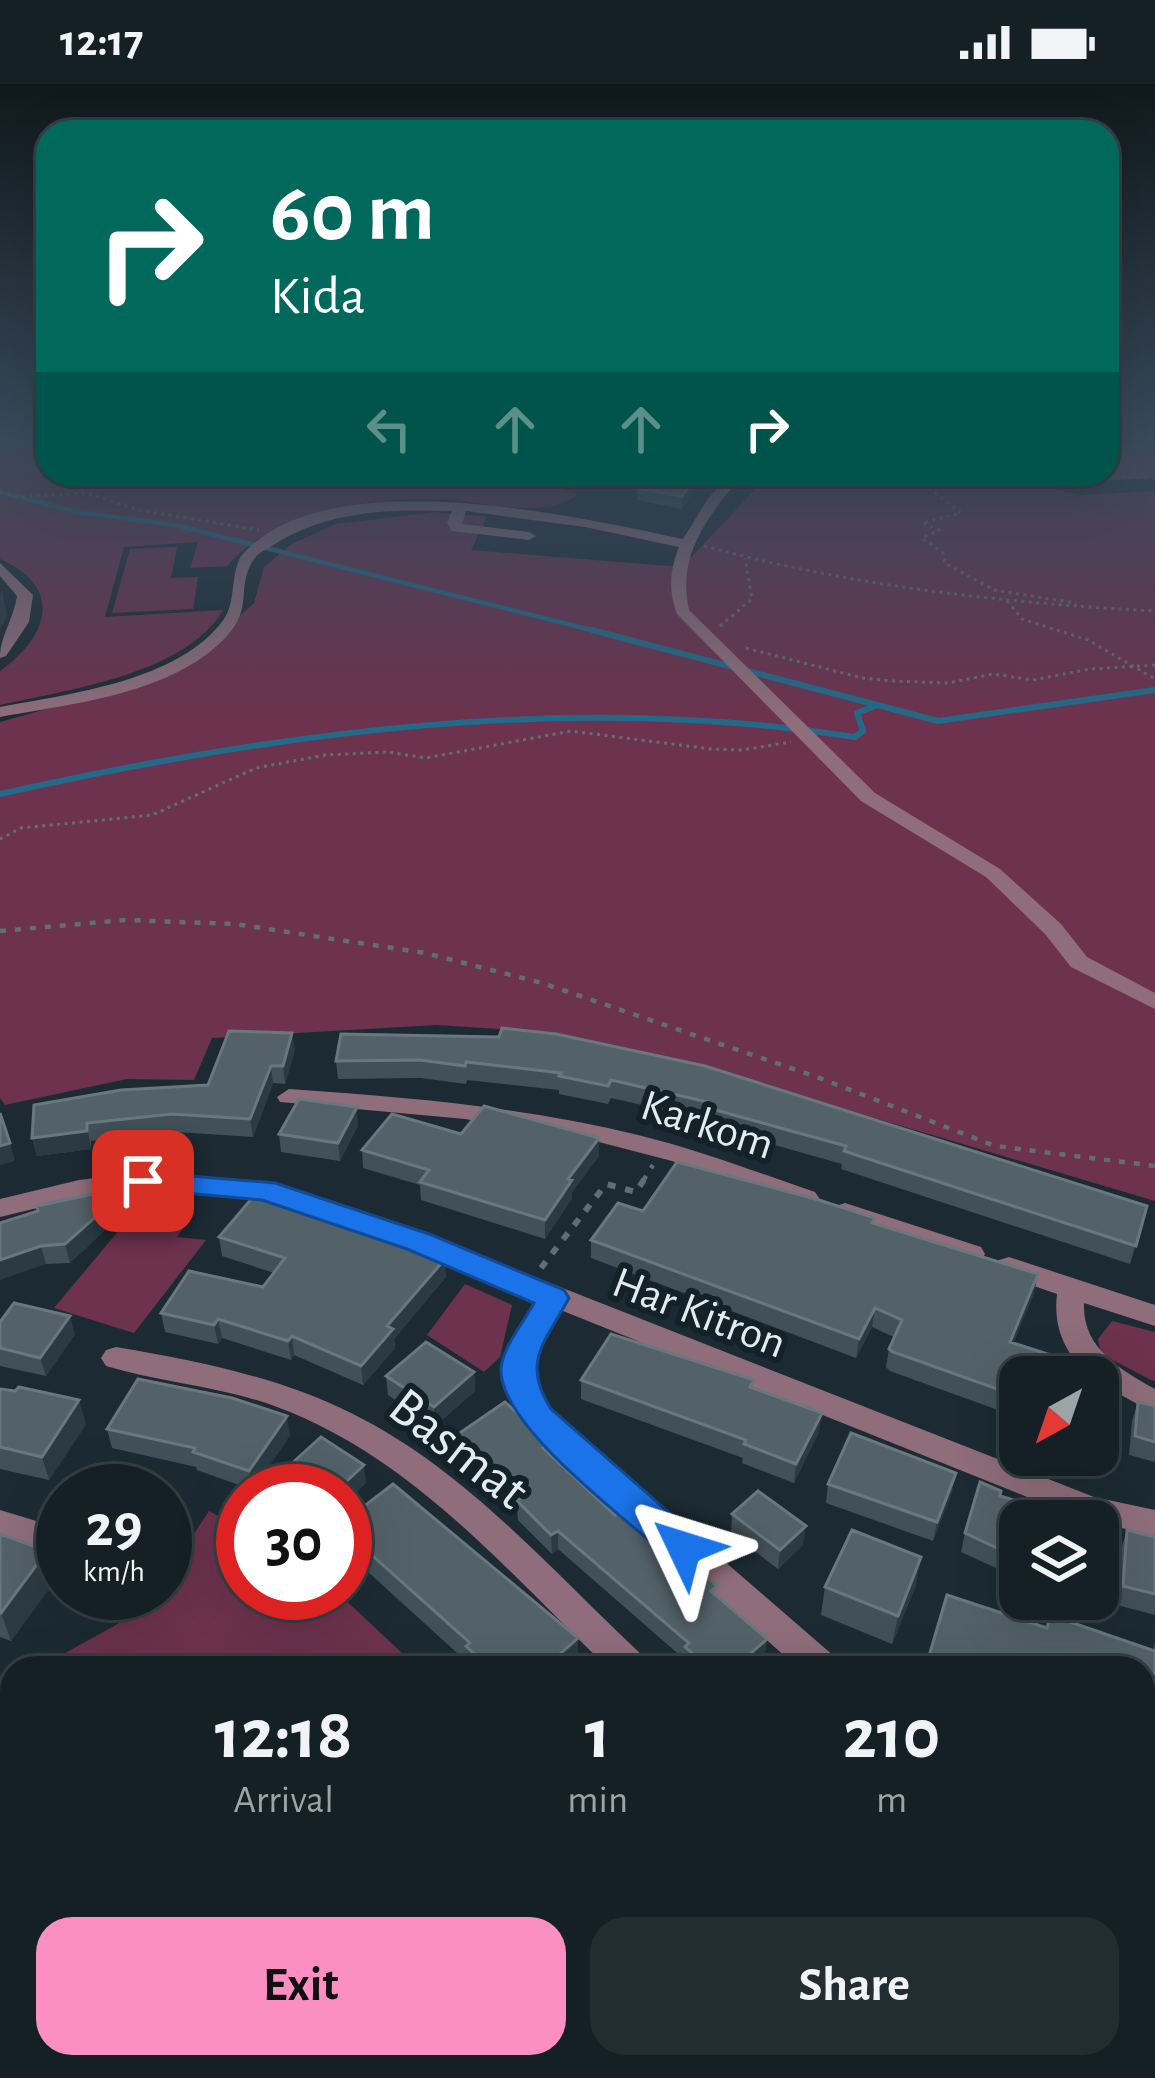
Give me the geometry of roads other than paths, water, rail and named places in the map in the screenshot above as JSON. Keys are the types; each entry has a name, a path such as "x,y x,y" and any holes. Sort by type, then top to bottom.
{"street":[{"path":"0,712 147,677 205,645 234,616 241,566 277,536"},
{"path":"646,536 687,544"},
{"path":"692,536 674,588 682,611 808,738 868,797 993,873 1053,928 1079,962 1155,1002"},
{"path":"0,567 26,595 21,622 0,652"},
{"name":"Karkom","path":"289,1097 484,1112 662,1150 1155,1316"},
{"name":"Har Kitron","path":"0,1208 79,1189 143,1181 264,1190 418,1242 1091,1509 1155,1523"},
{"path":"1072,1288 1067,1307 1073,1337 1085,1360 1155,1403"},
{"path":"540,1293 518,1363 519,1386 539,1418 809,1656"},
{"name":"Basmat","path":"116,1358 216,1375 327,1416 376,1441 433,1484 619,1656"},
{"path":"0,1523 36,1534"}],"waterway":[{"path":"219,536 603,633"},
{"path":"592,630 938,721 1155,690"},
{"path":"0,794 211,753 425,725 641,718 855,737 863,731 857,713 875,706"}]}
